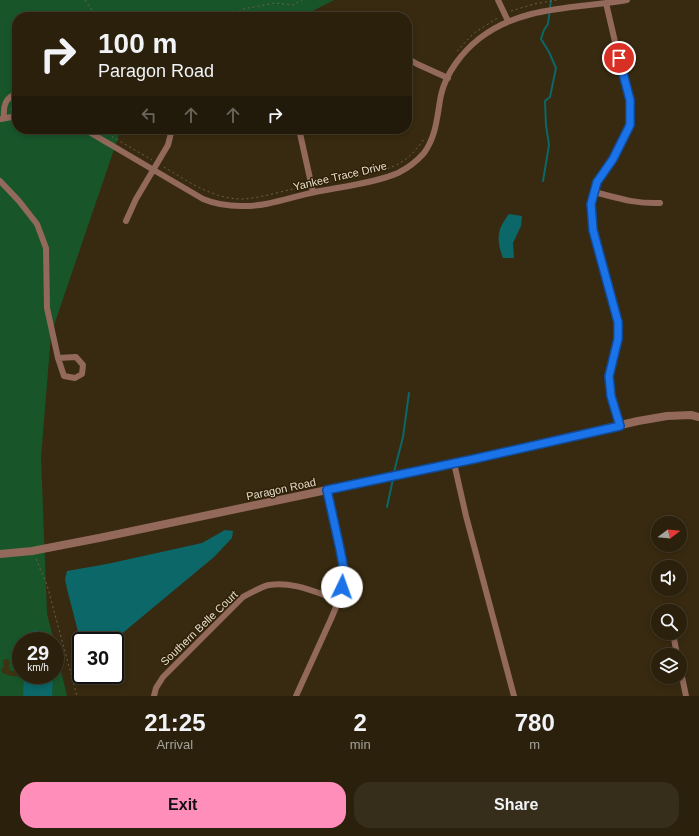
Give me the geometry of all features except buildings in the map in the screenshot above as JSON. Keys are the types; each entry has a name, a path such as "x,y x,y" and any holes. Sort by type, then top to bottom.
{"street":[{"path":"498,0 508,21"},
{"name":"Yankee Trace Drive","path":"93,134 203,198 220,204 250,206 394,174 408,167 418,159 428,146 434,136 437,126 442,94 448,78 459,60 479,39 508,21 521,16 541,11 627,0"},
{"path":"606,3 630,100 630,125 613,159 597,182 591,204 593,230 618,322 618,339 609,376 611,396 620,426"},
{"path":"412,61 448,78"},
{"path":"12,96 6,101 2,119 12,117"},
{"path":"126,221 136,199 168,145 171,134"},
{"path":"300,134 313,192"},
{"path":"0,181 19,201 36,224 46,248 47,308 58,358 64,376 75,378 82,374 83,365 76,357 58,358"},
{"path":"594,192 627,201 660,203"},
{"name":"Paragon Road","path":"0,560 32,551 454,463 667,416 690,414 699,417"},
{"path":"454,463 466,516 514,696"},
{"path":"296,696 339,600 342,587 344,570 327,490"},
{"name":"Paragon Road","path":"0,554 32,551"},
{"name":"Southern Belle Court","path":"154,696 156,688 162,677 243,597 256,590 268,585 284,584 300,587 339,600"},
{"path":"684,684 686,696"}],"path":[{"path":"85,0 92,10 97,12"},
{"path":"238,12 243,9 275,3 293,5 302,0"},
{"path":"454,54 474,33 494,19 534,4 557,0"},
{"path":"109,134 211,194 246,199 388,168 409,157 418,148 424,138"},
{"path":"32,551 47,586 77,696"}],"green space":[{"path":"0,0 334,0 311,12 12,12 12,134 119,134 51,334 41,458 47,614 52,632 12,632 12,684 64,684 67,696 0,696"}],"sand":[{"path":"7,659 9,661 9,668 12,676 2,673 1,669 4,666 3,660"}],"water":[{"path":"509,214 522,216 521,226 513,243 514,258 503,258 499,246 499,235 502,225"},
{"path":"225,530 233,531 232,538 214,557 124,632 78,632 65,579 67,571 107,564 202,543"},
{"path":"36,630 40,632 30,632"},
{"path":"24,684 53,684 52,696 23,696"}],"waterway":[{"path":"543,181 549,145 545,101 550,97 556,68 541,39 548,24 551,0"},
{"path":"394,472 403,437 409,393"},
{"path":"387,507 393,479"}],"route":[{"path":"342,587 344,570 327,490 620,426 611,396 609,376 618,339 618,322 593,230 591,204 597,182 613,159 630,125 630,100 619,58"}]}
